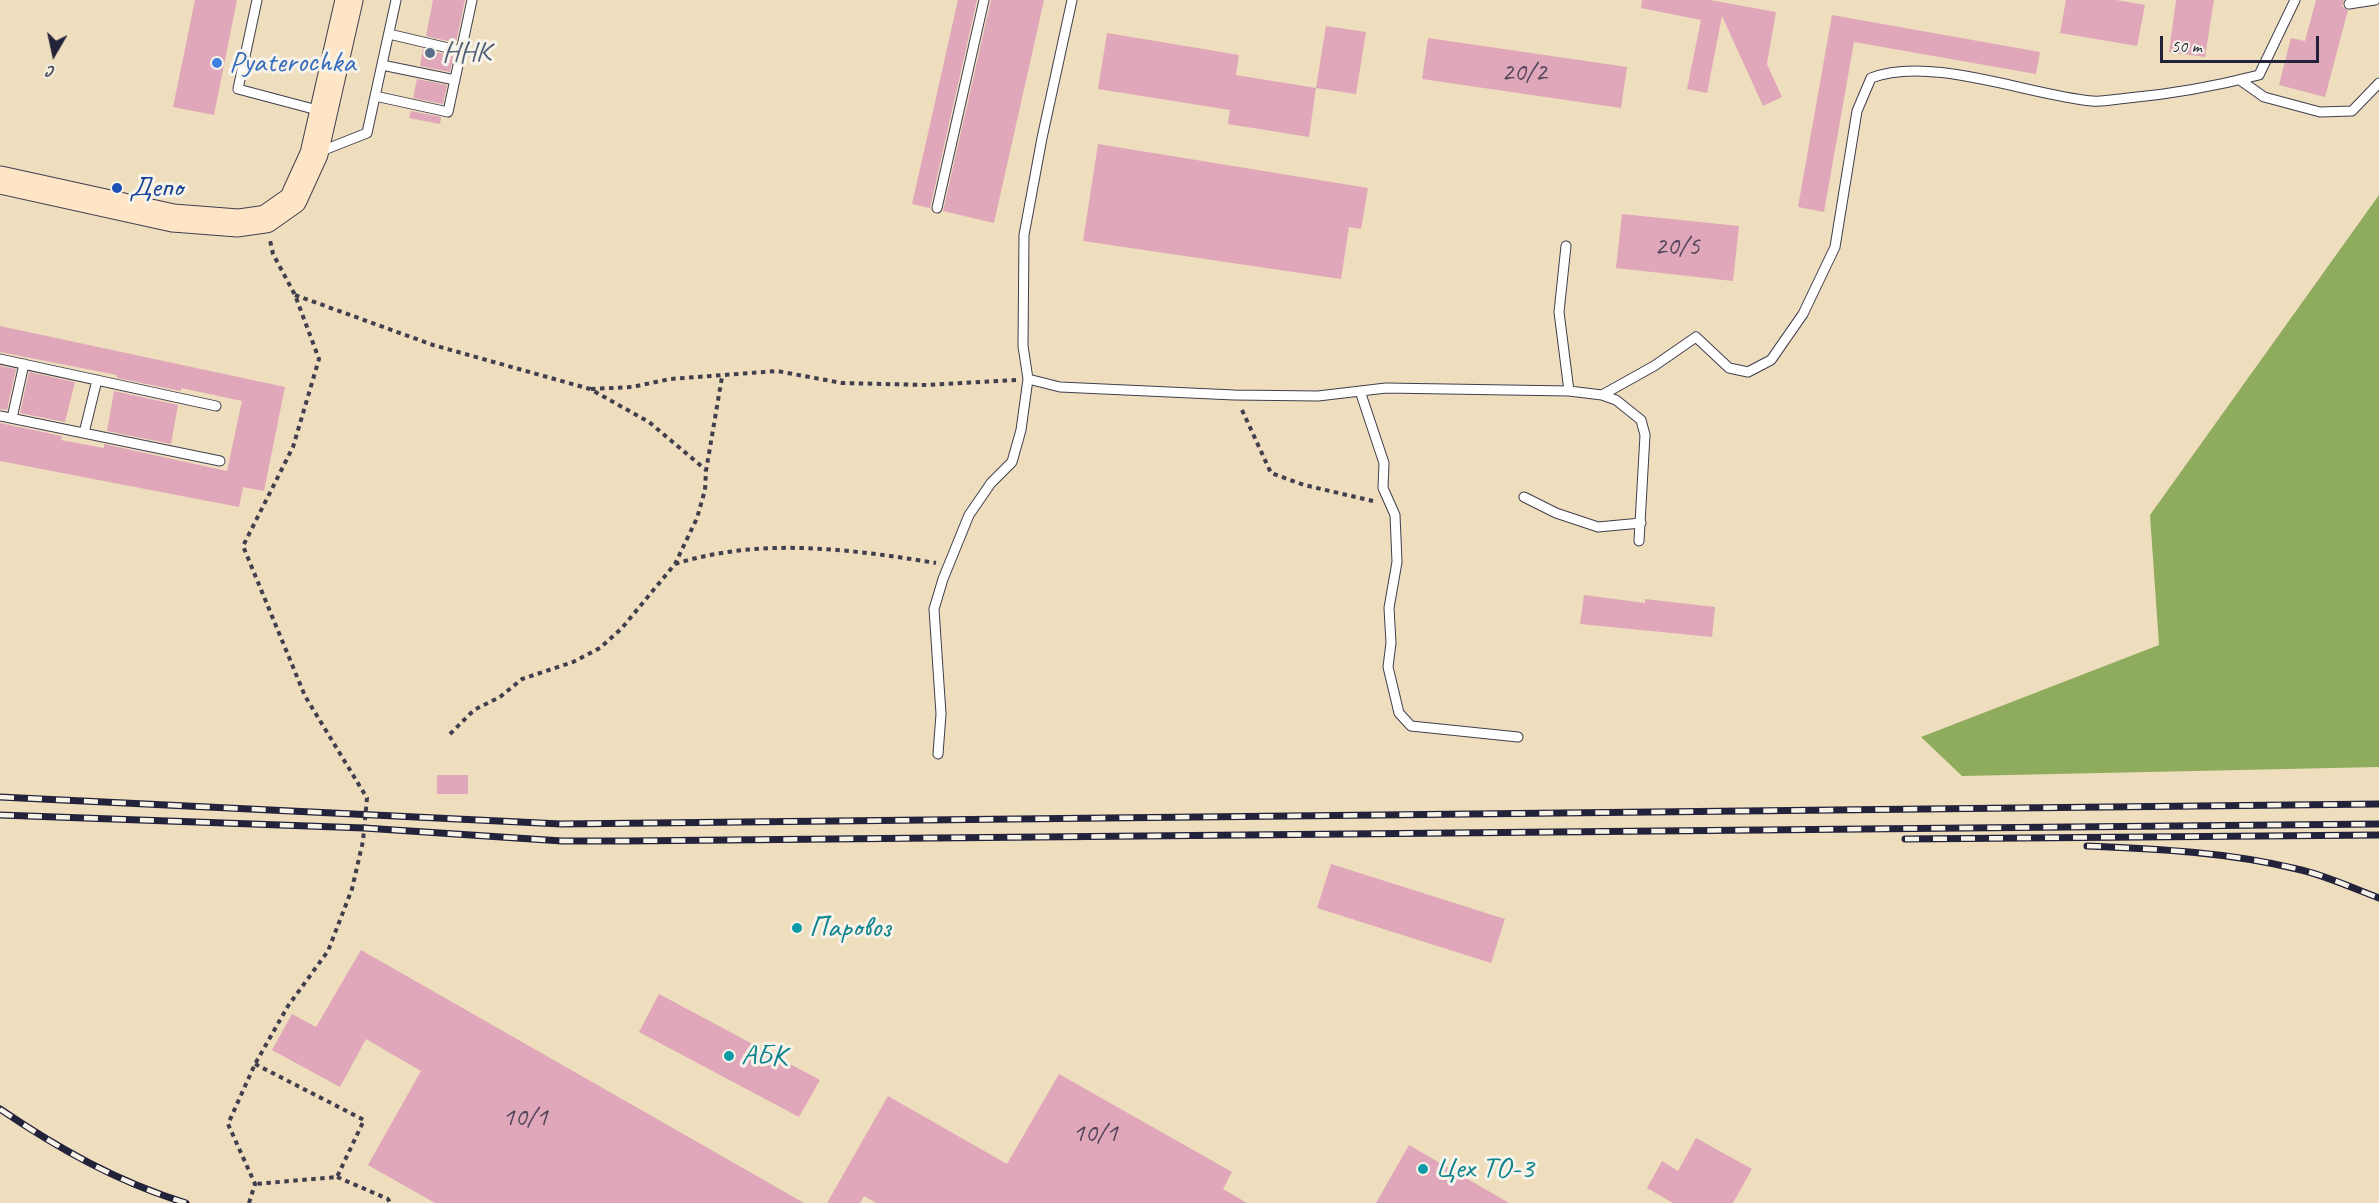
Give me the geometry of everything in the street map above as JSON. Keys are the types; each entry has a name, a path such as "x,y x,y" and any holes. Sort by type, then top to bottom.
{"main road":[{"path":"0,180 173,218 238,223 266,219 293,200 314,154 348,0"}],"lane":[{"path":"257,0 238,89 323,112"},
{"path":"314,154 367,133 396,0"},
{"path":"375,96 448,112 472,0"},
{"path":"937,208 984,0"},
{"path":"938,754 941,714 934,609 948,565 969,515 992,483 1012,462 1021,430 1028,379 1023,346 1024,235 1072,0"},
{"path":"1602,395 1654,366 1696,337 1729,368 1748,372 1771,360 1803,314 1836,248 1857,111 1871,78 1888,71 1914,70 2093,101 2176,94 2259,75 2295,0"},
{"path":"2349,4 2375,0"},
{"path":"388,34 461,51"},
{"path":"382,65 455,80"},
{"path":"2240,80 2264,97 2320,112 2352,111 2379,83"},
{"path":"1566,246 1559,312 1569,391"},
{"path":"0,359 216,406"},
{"path":"12,418 24,364"},
{"path":"1028,379 1060,387 1136,393 1318,396 1386,388 1569,391 1602,395 1616,400 1641,420 1643,427 1646,462 1639,541"},
{"path":"84,433 97,380"},
{"path":"1360,391 1384,463 1383,488 1395,515 1397,562 1389,608 1391,643 1388,667 1399,713 1411,726 1518,736"},
{"path":"0,416 220,460"},
{"path":"1524,497 1556,513 1598,526 1641,523"}],"path":[{"path":"249,1203 255,1184 228,1124 255,1064 288,1006 328,951 352,888 363,841 367,798 305,696 243,546 293,447 320,359 294,295 273,254 266,219"},
{"path":"294,295 433,345 590,389 649,422 706,471"},
{"path":"590,389 632,387 670,379 722,377 777,371 842,382 927,385 1028,379"},
{"path":"450,734 474,710 500,697 522,679 573,662 600,648 622,628 675,564 697,518 705,490 706,471 722,377"},
{"path":"1234,395 1271,473 1342,495 1389,502"},
{"path":"675,564 710,553 817,547 848,549 948,565"},
{"path":"255,1064 364,1120 337,1177"},
{"path":"255,1184 337,1177 388,1199 390,1203"}],"green space":[{"path":"2379,195 2379,767 1962,776 1921,737 2159,645 2150,515"}],"building":[{"path":"195,0 237,0 214,115 173,107"},
{"path":"433,0 465,0 456,43 426,36"},
{"path":"958,0 977,0 930,208 912,204"},
{"path":"991,0 1044,0 994,223 943,211"},
{"path":"1642,0 1710,0 1776,12 1767,64 1782,97 1763,106 1722,16 1707,93 1687,89 1701,20 1641,8"},
{"path":"2066,0 2116,0 2145,5 2137,46 2060,33"},
{"path":"2176,0 2214,0 2205,57 2169,52"},
{"path":"2316,0 2344,0 2342,6 2348,10 2325,97 2279,85 2291,38 2305,41"},
{"path":"1832,15 2040,52 2036,74 1854,42 1824,212 1798,207"},
{"path":"1326,26 1366,32 1356,94 1316,88"},
{"path":"1107,33 1239,55 1236,75 1316,88 1309,137 1228,124 1230,110 1098,89"},
{"path":"1428,38 1627,67 1621,108 1422,79"},
{"path":"423,49 453,56 450,72 420,66"},
{"path":"417,79 447,85 443,104 413,98"},
{"path":"411,111 441,117 440,124 409,118"},
{"path":"1098,144 1368,188 1361,229 1349,227 1341,279 1083,241"},
{"path":"1622,214 1739,226 1733,281 1616,268"},
{"path":"0,326 285,387 264,491 243,487 239,507 0,461 0,423 62,436 61,440 104,448 104,444 227,471 242,401 181,388 181,391 117,378 117,375 0,352"},
{"path":"0,366 16,369 7,410 0,409"},
{"path":"29,372 75,382 65,422 20,413"},
{"path":"114,391 178,405 171,444 107,431"},
{"path":"1584,595 1645,603 1645,599 1715,607 1712,637 1580,624"},
{"path":"437,775 468,775 468,794 437,794"},
{"path":"1331,864 1505,919 1491,963 1317,908"},
{"path":"361,950 804,1203 435,1203 368,1165 421,1071 366,1039 340,1087 272,1050 292,1014 316,1027"},
{"name":"АБК","path":"659,994 820,1080 799,1117 639,1032"},
{"path":"1059,1074 1232,1172 1223,1189 1247,1203 876,1203 864,1196 860,1203 827,1203 888,1096 1007,1164"},
{"path":"1696,1138 1752,1169 1733,1203 1673,1203 1647,1188 1662,1161 1678,1171"},
{"name":"Цех ТО-3","path":"1409,1145 1509,1203 1376,1203"}],"railway":[{"path":"0,797 561,824 2379,804"},
{"path":"0,815 364,828 562,841 2379,824"},
{"path":"1905,839 2379,835"},
{"path":"2087,846 2192,852 2271,863 2318,875 2379,898"},
{"path":"0,1109 44,1138 113,1175 186,1203"}],"place":[{"name":"ННК","path":"430,53"},
{"name":"Pyaterochka","path":"217,63"},
{"name":"Депо","path":"117,188"},
{"name":"Паровоз","path":"797,928"},
{"name":"АБК","path":"729,1056"},
{"name":"Цех ТО-3","path":"1423,1169"}]}
